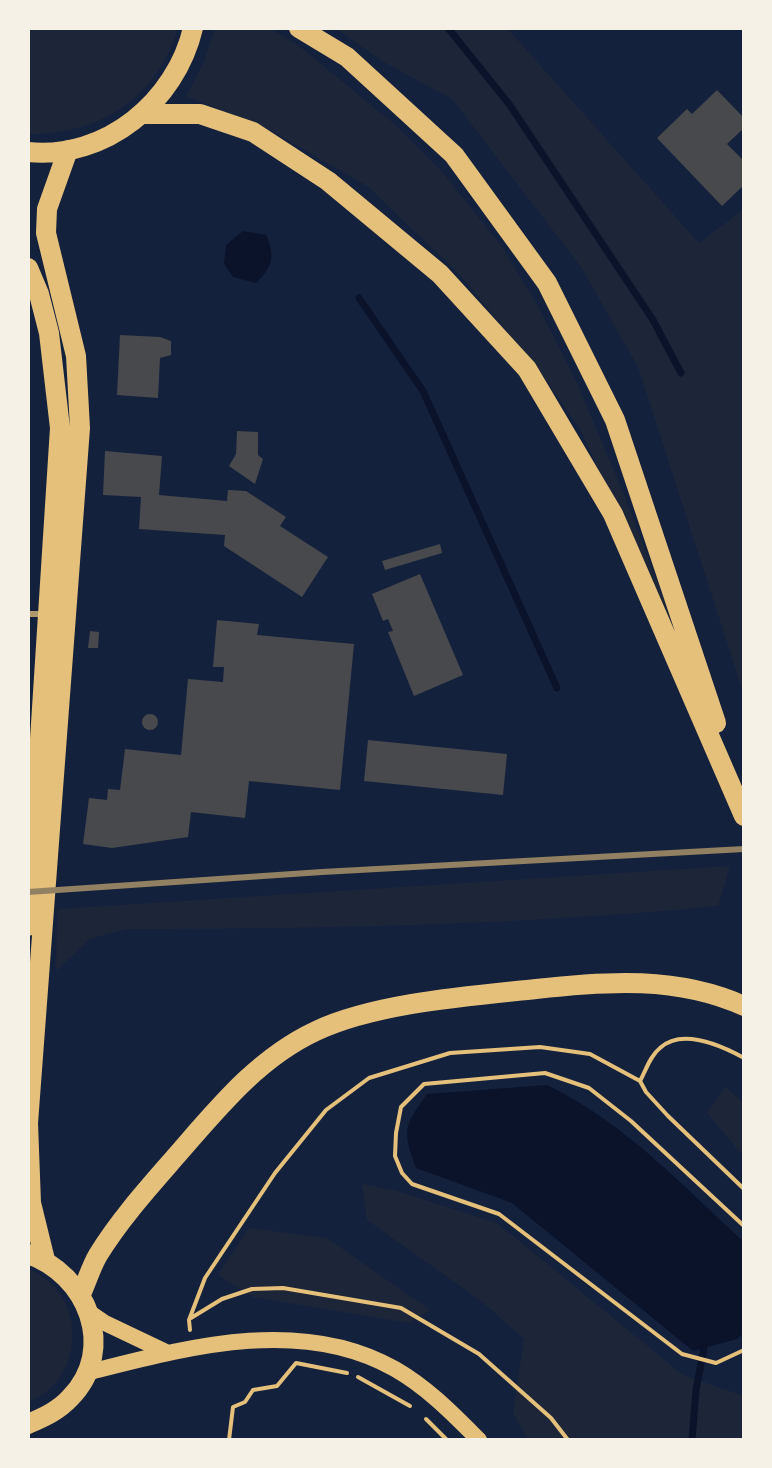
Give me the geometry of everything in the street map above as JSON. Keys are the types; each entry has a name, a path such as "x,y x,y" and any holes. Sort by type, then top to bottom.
{"main road":[{"path":"28,152 68,150 107,136 143,114 170,84 189,48 193,28"},
{"path":"299,28 347,57 454,155 547,283 615,420 744,806"},
{"path":"143,114 200,114 253,132 328,181 440,274 527,369 613,514 744,816"},
{"path":"68,150 47,209 46,233 76,356 80,428 28,1123 31,1203 36,1257 69,1278 85,1303 105,1323 168,1353"},
{"path":"28,268 39,294 49,333 60,428 37,614 28,926"},
{"path":"28,1424 50,1415 72,1397 86,1373 92,1353 93,1333 85,1303 98,1256 152,1184 222,1104 261,1065 316,1031 375,1011 594,982 665,983 726,998 744,1006"},
{"path":"86,1373 191,1348 241,1342 310,1340 365,1355 396,1370 439,1400 479,1440"}],"path":[{"path":"640,1081 661,1046 683,1038 726,1048 744,1058"},
{"path":"191,1348 189,1320 205,1278 275,1173 326,1110 369,1078 450,1053 540,1047 590,1054 640,1081 668,1116 744,1189"},
{"path":"744,1226 631,1121 589,1088 545,1073 424,1084 401,1107 395,1156 402,1173 412,1184 499,1214 682,1354 716,1363 744,1350"},
{"path":"189,1320 222,1299 252,1289 283,1288 401,1308 479,1354 551,1418 568,1440"},
{"path":"229,1440 233,1407 245,1402 253,1390 277,1386 296,1363 352,1374 414,1408"},
{"path":"425,1419 447,1440"}],"shaded area":[{"path":"28,28 178,28 156,74 122,108 79,128 28,134"},
{"path":"215,28 269,28 298,45 393,123 444,174 500,244 538,306 577,383 625,497 704,704 581,431 536,366 459,274 367,186 270,130 186,96 203,64"},
{"path":"335,28 507,28 699,243 744,209 744,695 638,367 581,267 452,99 382,61"},
{"path":"243,231 266,235 271,249 269,267 256,283 233,277 224,264 226,245"},
{"path":"730,866 718,906 570,918 422,925 126,929 90,939 56,971 57,909"},
{"path":"547,1085 602,1117 627,1136 744,1242 744,1333 737,1339 693,1351 512,1203 416,1168 408,1129 427,1094"},
{"path":"725,1087 744,1103 744,1157 707,1113"},
{"path":"362,1184 397,1191 497,1223 683,1375 744,1396 744,1440 528,1440 513,1412 524,1339 481,1301 367,1220"},
{"path":"249,1228 327,1238 430,1310 409,1323 253,1297 218,1275"},
{"path":"28,1269 48,1280 62,1296 70,1315 73,1336 70,1356 61,1375 47,1391 28,1402"}],"building":[{"path":"717,90 744,118 744,128 727,144 744,161 744,185 722,206 657,138 687,109 692,114"},
{"path":"120,335 160,337 171,341 171,355 160,358 158,398 117,395"},
{"path":"237,431 258,432 258,455 263,459 255,484 229,466 236,454"},
{"path":"105,451 162,456 159,495 227,501 228,490 246,491 286,517 280,526 328,557 302,597 224,546 225,535 139,529 141,497 103,495"},
{"path":"440,544 442,553 385,570 382,561"},
{"path":"420,574 463,675 414,696 388,632 393,631 388,619 383,621 372,594"},
{"path":"217,620 259,624 257,635 354,644 340,790 249,781 245,818 191,812 188,837 112,848 83,844 89,798 107,800 108,789 120,790 125,749 181,755 188,679 223,682 224,667 213,667"},
{"path":"90,631 99,632 98,648 88,648"},
{"path":"147,714 153,714 158,722 156,728 147,730 142,725 142,719"},
{"path":"368,740 507,754 503,795 364,781"}],"waterway":[{"path":"448,28 509,104 653,320 681,373"},
{"path":"359,298 423,391 557,688"},
{"path":"692,1440 696,1390 704,1348"}],"railway":[{"path":"28,892 744,849"}]}
